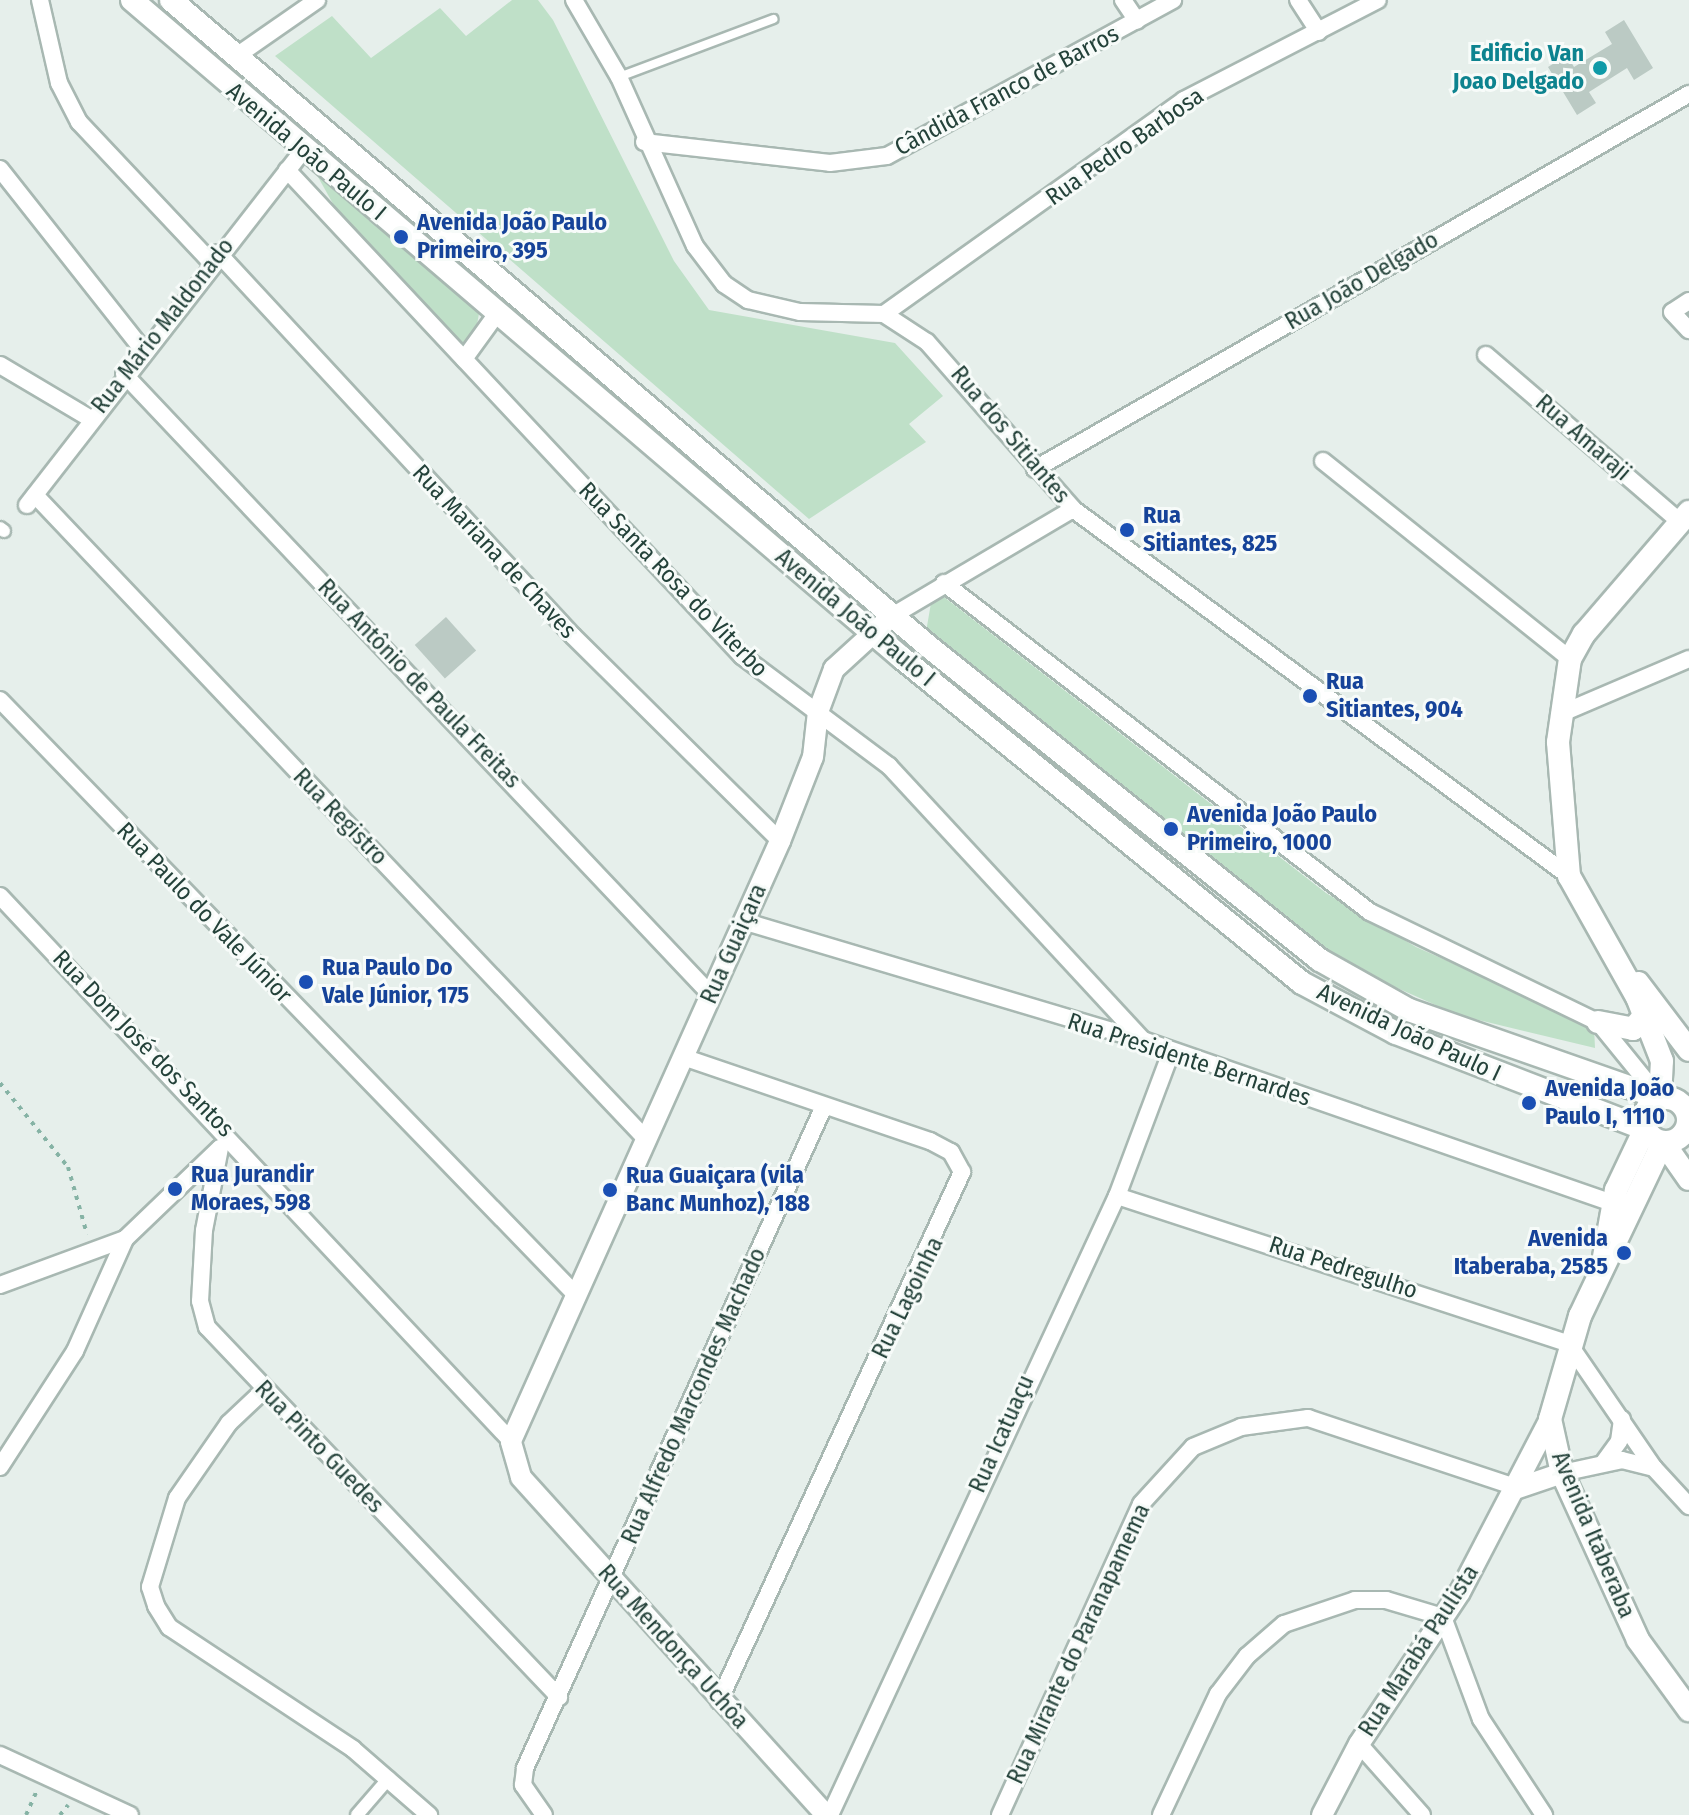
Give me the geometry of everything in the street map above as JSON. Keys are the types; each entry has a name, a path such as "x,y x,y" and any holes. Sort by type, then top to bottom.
{"main road":[{"name":"Avenida João Paulo I","path":"132,0 496,315 870,630 1302,983 1396,1033 1654,1135"},
{"name":"Avenida João Paulo I","path":"171,0 892,616 1343,975 1499,1046 1660,1098 1687,1115"},
{"path":"303,150 318,147 358,177 386,183"},
{"path":"1684,517 1616,589 1570,659 1560,714 1569,876 1624,967 1689,1050"},
{"path":"1624,967 1662,1061 1660,1098"},
{"path":"1598,1022 1633,1029 1644,1016"},
{"name":"Avenida Itaberaba","path":"1660,1098 1647,1108 1654,1135 1622,1207 1569,1344 1550,1419 1562,1473 1638,1640 1689,1710"},
{"path":"1654,1135 1678,1139 1687,1115"},
{"path":"1654,1135 1689,1179"}],"street":[{"name":"Rua Mariana de Chaves","path":"40,0 59,83 79,122 214,258 583,647 780,841"},
{"path":"235,57 317,0"},
{"path":"574,0 619,77 644,142 695,246 724,284 748,300 800,312 884,314"},
{"path":"1123,0 1137,21"},
{"name":"Cândida Franco de Barros","path":"644,142 830,163 887,156 1173,0"},
{"path":"1298,0 1319,32"},
{"name":"Rua Pedro Barbosa","path":"884,314 1184,100 1378,0"},
{"name":"Rua João Delgado","path":"1035,469 1689,94"},
{"name":"Rua Mário Maldonado","path":"31,500 214,258 303,150"},
{"path":"0,169 143,350"},
{"name":"Rua Santa Rosa do Viterbo","path":"287,170 742,656 889,766 1143,1040"},
{"path":"1689,301 1672,312 1689,330"},
{"name":"Rua dos Sitiantes","path":"884,314 941,353 1035,469 1073,509 1569,876"},
{"path":"464,359 496,315"},
{"name":"Rua Amaraji","path":"1486,355 1684,517"},
{"path":"0,365 91,419"},
{"name":"Rua Antônio de Paula Freitas","path":"124,374 712,996"},
{"path":"1323,461 1570,659"},
{"name":"Rua Registro","path":"31,500 646,1139"},
{"name":"Rua Guaiçara","path":"511,1441 780,841 813,757 818,712 834,669 870,630 944,583 1073,509"},
{"path":"944,583 1370,912 1598,1022 1660,1098"},
{"path":"1560,714 1689,659"},
{"name":"Rua Paulo do Vale Júnior","path":"0,700 577,1296"},
{"name":"Rua Dom José dos Santos","path":"0,896 225,1142 511,1441"},
{"name":"Rua Presidente Bernardes","path":"743,921 1143,1040 1622,1207"},
{"name":"Rua Icatuaçu","path":"828,1815 1117,1196 1171,1052"},
{"name":"Rua Lagoinha","path":"683,1057 942,1146 962,1172 719,1701"},
{"name":"Rua Alfredo Marcondes Machado","path":"544,1815 524,1776 824,1106"},
{"path":"0,1467 75,1351 125,1239 225,1142"},
{"name":"Rua Pinto Guedes","path":"225,1142 204,1230 202,1315 263,1391 559,1697"},
{"name":"Rua Pedregulho","path":"1117,1196 1569,1344"},
{"path":"0,1285 125,1239"},
{"path":"1569,1344 1654,1468 1689,1506"},
{"path":"263,1391 229,1423 177,1498 153,1572 156,1606 169,1627 389,1778 429,1815"},
{"name":"Rua Mirante do Paranapamema","path":"1000,1815 1141,1504 1193,1447 1241,1427 1308,1418 1518,1488"},
{"name":"Rua Marabá Paulista","path":"1322,1815 1359,1744 1443,1617 1518,1488 1550,1419"},
{"path":"1604,1462 1619,1441 1622,1419"},
{"name":"Rua Mendonça Uchôa","path":"511,1441 521,1477 719,1701 828,1815"},
{"path":"1518,1488 1604,1462 1654,1468"},
{"path":"1161,1815 1218,1694 1265,1636 1355,1600 1386,1600 1443,1617 1481,1719 1544,1815"},
{"path":"1359,1744 1422,1815"},
{"path":"0,1755 130,1815"},
{"path":"357,1815 389,1778"}],"lane":[{"path":"619,77 773,19"}],"path":[{"path":"0,1083 68,1167 91,1252"},
{"path":"26,1815 43,1777"}],"green space":[{"path":"512,0 538,0 553,20 674,261 709,310 895,343 943,396 909,424 926,442 809,519 275,56 332,16 371,58 440,8 466,36"},
{"path":"303,150 481,302 471,359 337,211"},
{"path":"944,597 1326,893 1416,947 1594,1026 1595,1048 1458,1015 1359,971 1311,940 926,632 931,603"}],"building":[{"name":"Edificio Van Joao Delgado","path":"1624,20 1653,68 1634,80 1627,68 1589,92 1596,103 1577,115 1548,67 1567,55 1574,67 1612,44 1605,32"},
{"path":"446,617 476,650 445,679 415,645"}],"place":[{"name":"Edificio Van Joao Delgado","path":"1600,68"},
{"name":"Avenida João Paulo Primeiro, 395","path":"401,237"},
{"name":"Rua Sitiantes, 825","path":"1127,530"},
{"name":"Rua Sitiantes, 904","path":"1310,696"},
{"name":"Avenida João Paulo Primeiro, 1000","path":"1171,829"},
{"name":"Rua Paulo Do Vale Júnior, 175","path":"306,982"},
{"name":"Avenida João Paulo I, 1110","path":"1529,1103"},
{"name":"Rua Jurandir Moraes, 598","path":"175,1189"},
{"name":"Rua Guaiçara (vila Banc Munhoz), 188","path":"610,1190"},
{"name":"Avenida Itaberaba, 2585","path":"1624,1253"}]}
